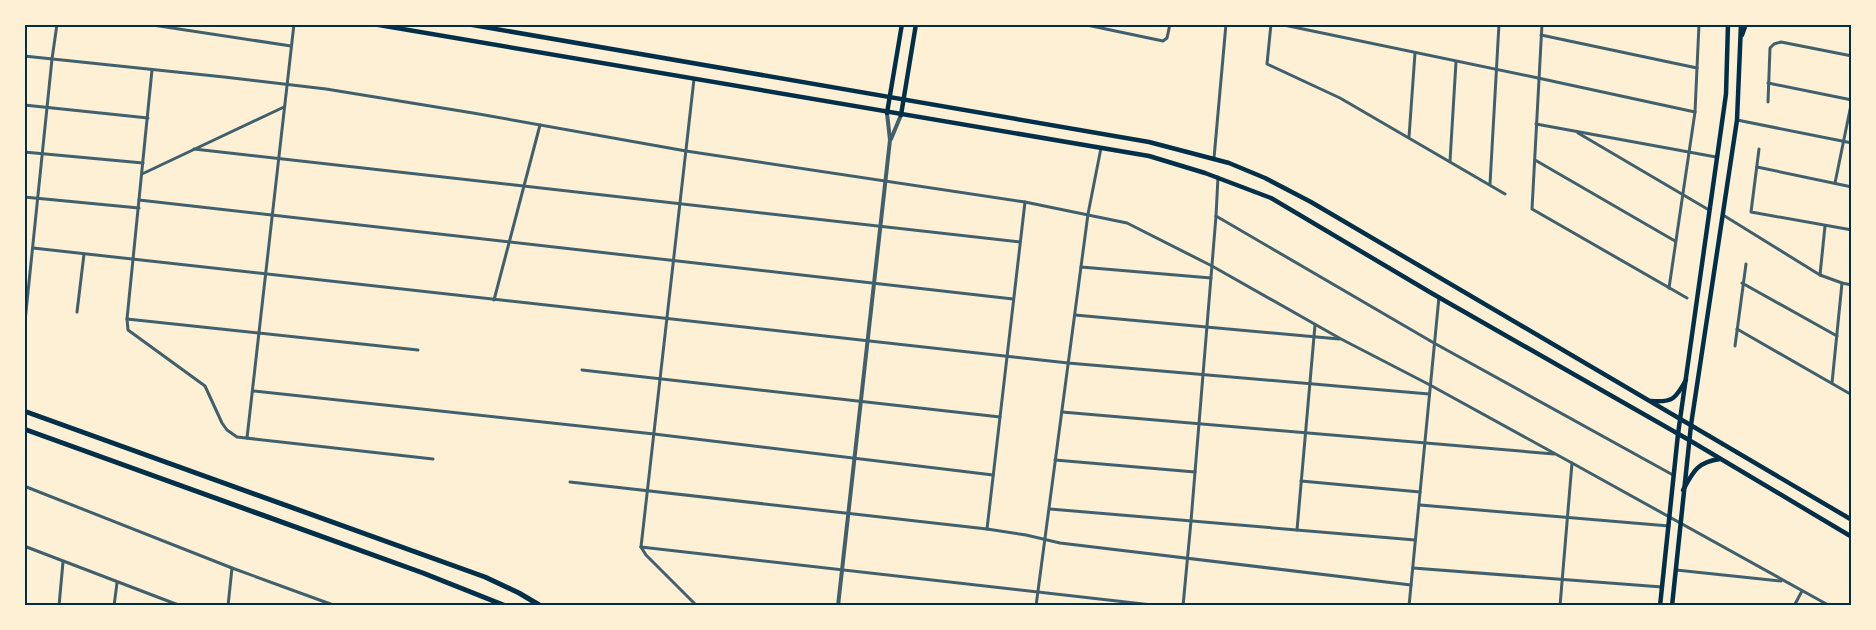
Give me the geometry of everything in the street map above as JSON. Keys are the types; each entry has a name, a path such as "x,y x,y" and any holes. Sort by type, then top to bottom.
{"highway":[{"path":"24,411 485,578 541,606"},
{"path":"24,429 423,573 506,606"}],"main road":[{"path":"373,24 1157,158 1218,177 1271,198 1852,537"},
{"path":"467,24 1149,142 1214,158 1265,178 1311,202 1852,520"},
{"path":"887,112 902,24"},
{"path":"901,115 916,24"},
{"path":"1660,606 1678,434 1726,94 1728,24"},
{"path":"1672,606 1691,425 1737,120 1741,24"},
{"path":"1740,40 1746,24"},
{"path":"1716,157 1729,166"},
{"path":"1648,400 1668,401 1674,398 1686,380"},
{"path":"1683,490 1693,471 1707,461 1720,459"}],"street":[{"path":"24,331 57,24"},
{"path":"146,24 291,46"},
{"path":"248,438 294,24"},
{"path":"1082,24 1163,41 1167,38 1170,24"},
{"path":"1214,158 1226,24"},
{"path":"1271,24 1267,64 1340,98 1505,194"},
{"path":"1279,24 1695,112"},
{"path":"1490,184 1497,24"},
{"path":"1542,24 1532,209 1687,298"},
{"path":"1669,288 1695,112 1699,24"},
{"path":"1541,34 1697,68"},
{"path":"1768,102 1770,48 1774,44 1781,42 1852,56"},
{"path":"1409,137 1415,53"},
{"path":"24,57 286,84 371,96 686,151 1025,202 1115,219 1139,228 1212,266 1315,325 1556,454 1830,606"},
{"path":"1450,161 1456,62"},
{"path":"152,70 127,319 130,332 205,386 227,430 237,437 433,459"},
{"path":"694,80 641,547 697,606"},
{"path":"1768,83 1852,100 1834,183"},
{"path":"24,105 148,118"},
{"path":"142,174 284,107"},
{"path":"838,606 890,140 887,112"},
{"path":"890,140 901,115"},
{"path":"1737,120 1852,143"},
{"path":"1536,124 1716,157"},
{"path":"494,300 540,125"},
{"path":"1576,132 1709,210"},
{"path":"1036,606 1088,214 1101,148"},
{"path":"194,149 1020,242"},
{"path":"1759,149 1751,212 1852,230"},
{"path":"24,152 144,164"},
{"path":"1535,160 1675,241"},
{"path":"1757,167 1852,187"},
{"path":"1183,606 1218,177"},
{"path":"24,197 138,208"},
{"path":"140,200 1014,299"},
{"path":"987,529 1025,202"},
{"path":"1722,214 1821,275 1852,285"},
{"path":"1216,216 1434,343 1675,475"},
{"path":"1821,275 1825,225"},
{"path":"33,248 1068,363 1429,394"},
{"path":"77,312 84,254"},
{"path":"1735,346 1746,264"},
{"path":"1081,267 1211,278"},
{"path":"1742,283 1837,336"},
{"path":"1832,383 1842,283"},
{"path":"1409,606 1439,297"},
{"path":"1075,315 1341,339"},
{"path":"127,319 418,350"},
{"path":"1297,530 1315,325"},
{"path":"1737,329 1852,395"},
{"path":"582,370 1000,417"},
{"path":"253,390 654,434 993,475"},
{"path":"1062,412 1556,454"},
{"path":"1055,460 1195,472"},
{"path":"1560,606 1572,463"},
{"path":"1301,481 1420,492"},
{"path":"570,482 987,529 1060,543 1411,585"},
{"path":"24,486 232,568 336,606"},
{"path":"1419,505 1669,525"},
{"path":"1049,509 1415,540"},
{"path":"24,546 170,604 182,606"},
{"path":"641,547 1161,606"},
{"path":"59,606 63,562"},
{"path":"228,606 232,568"},
{"path":"1413,568 1662,587"},
{"path":"1676,570 1785,582"},
{"path":"114,606 117,583"},
{"path":"1794,606 1802,591"}]}
